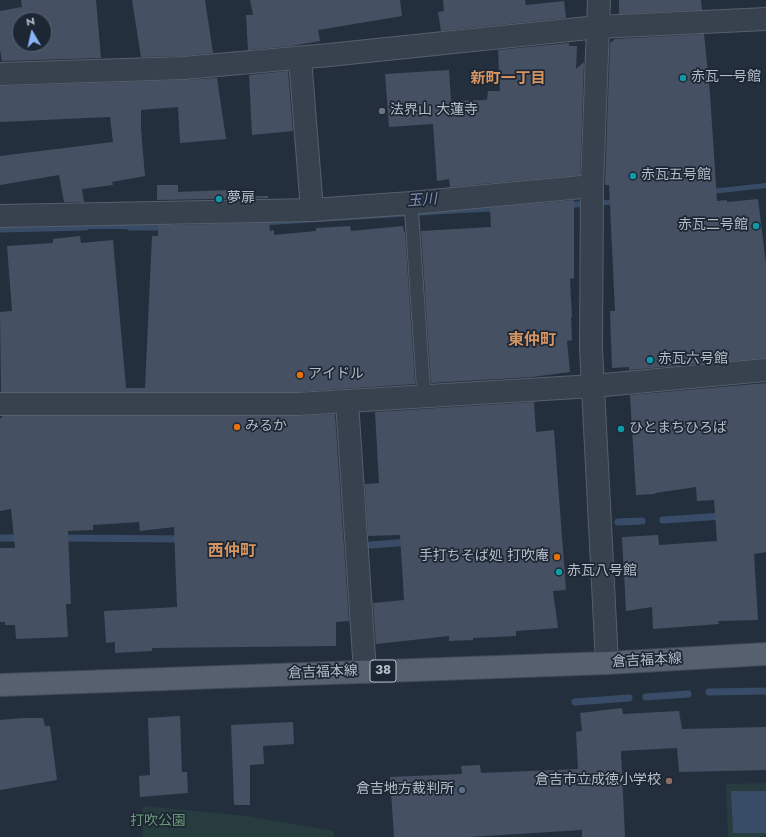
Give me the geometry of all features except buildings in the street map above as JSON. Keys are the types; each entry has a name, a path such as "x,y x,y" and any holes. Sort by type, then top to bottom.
{"main road":[{"name":"倉吉福本線","path":"0,685 607,663 766,654"}],"street":[{"path":"599,0 592,186 591,348 607,663"},
{"path":"0,74 184,68 300,58 598,27 766,19"},
{"path":"300,58 312,210"},
{"path":"0,216 312,210 411,203 592,186"},
{"path":"0,404 298,404 348,402 593,386 766,370"},
{"path":"348,402 365,672"}],"lane":[{"path":"411,203 424,397"}],"green space":[{"path":"766,783 766,837 728,837 726,784"},
{"name":"打吹公園","path":"143,806 248,816 334,831 334,837 143,837"}],"water":[{"path":"766,183 766,188 631,203 570,208 462,213 206,229 205,225 513,204 609,200"},
{"path":"76,225 139,225 140,229 76,229"},
{"path":"731,791 766,791 766,833 733,833"}],"waterway":[{"path":"0,229 86,227"},
{"name":"玉川","path":"130,227 168,227"},
{"path":"663,520 723,516"},
{"path":"618,522 642,521"},
{"path":"0,538 22,538"},
{"path":"60,538 184,539"},
{"path":"371,545 409,542"},
{"path":"709,692 766,691"},
{"path":"646,697 688,694"},
{"path":"575,702 629,698"}],"place":[{"name":"赤瓦一号館","path":"683,78"},
{"name":"法界山 大蓮寺","path":"382,111"},
{"name":"赤瓦五号館","path":"633,176"},
{"name":"夢扉","path":"219,199"},
{"name":"赤瓦二号館","path":"756,226"},
{"name":"赤瓦六号館","path":"650,360"},
{"name":"アイドル","path":"300,375"},
{"name":"みるか","path":"237,427"},
{"name":"ひとまちひろば","path":"621,429"},
{"name":"手打ちそば処 打吹庵","path":"557,557"},
{"name":"赤瓦八号館","path":"559,572"},
{"name":"倉吉市立成徳小学校","path":"669,781"},
{"name":"倉吉地方裁判所","path":"462,790"}],"district":[{"name":"新町一丁目","path":"508,79"},
{"name":"東仲町","path":"532,341"},
{"name":"西仲町","path":"232,552"}]}
